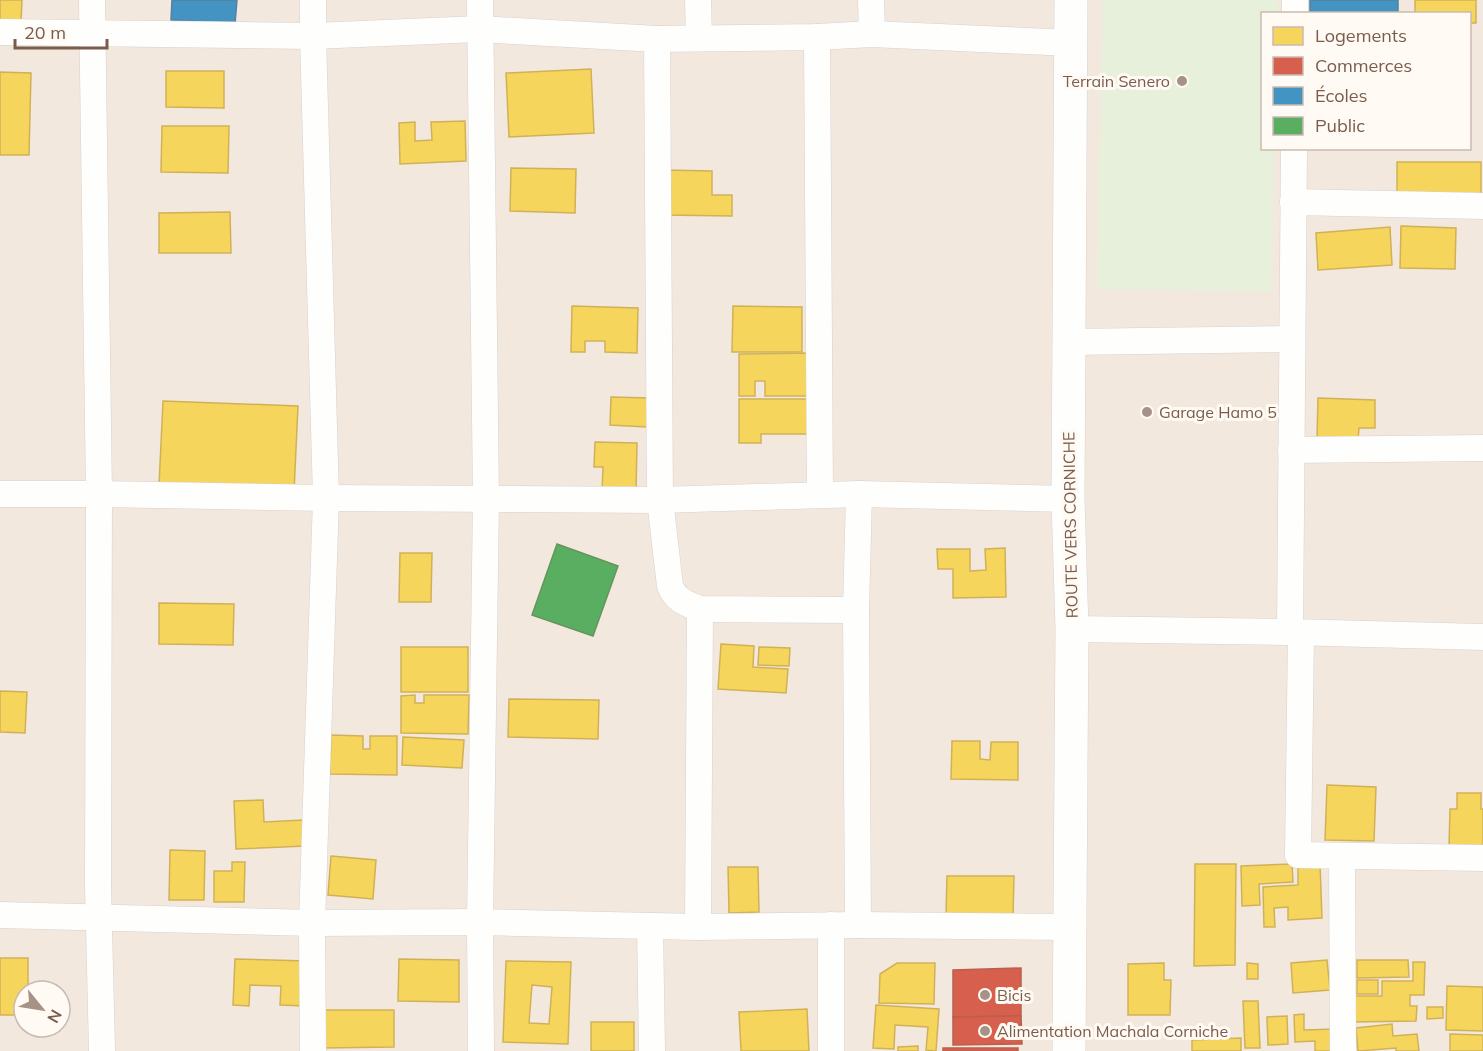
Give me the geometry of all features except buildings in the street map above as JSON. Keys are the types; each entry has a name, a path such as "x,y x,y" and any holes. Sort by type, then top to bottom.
{"main road":[{"name":"ROUTE VERS CORNICHE","path":"1069,1051 1072,629 1068,499 1068,342 1071,0"}],"street":[{"path":"92,0 99,494 98,886 102,1051"},
{"path":"313,0 326,498 312,923 313,1051"},
{"path":"480,0 486,499 480,922 481,1051"},
{"path":"699,0 699,38"},
{"path":"871,0 872,34"},
{"path":"0,32 313,36 479,29 657,39 872,34 1070,43"},
{"path":"816,37 820,495"},
{"path":"657,39 660,500 670,586 673,594 680,600 700,609 856,610"},
{"path":"1294,150 1291,450 1298,855 1483,858"},
{"path":"1293,202 1483,206"},
{"path":"1068,342 1292,339"},
{"path":"1291,450 1483,448"},
{"path":"0,494 660,500 860,494 1068,499"},
{"path":"858,925 856,610 860,494"},
{"path":"698,927 700,609"},
{"path":"1072,629 1295,632 1483,638"},
{"path":"1342,856 1344,1051"},
{"path":"0,915 312,923 480,922 698,927 831,925 1070,927"},
{"path":"831,925 831,1051"},
{"path":"650,926 652,1051"}],"shaded area":[{"path":"0,0 1483,0 1483,1051 0,1051"}],"green space":[{"name":"Terrain Senero","path":"1103,0 1277,0 1277,12 1261,12 1261,150 1274,150 1271,292 1097,289"}],"place":[{"name":"Terrain Senero","path":"1182,81"},
{"name":"Garage Hamo 5","path":"1147,412"},
{"name":"Bicis","path":"985,995"},
{"name":"Alimentation Machala Corniche","path":"985,1031"}]}
